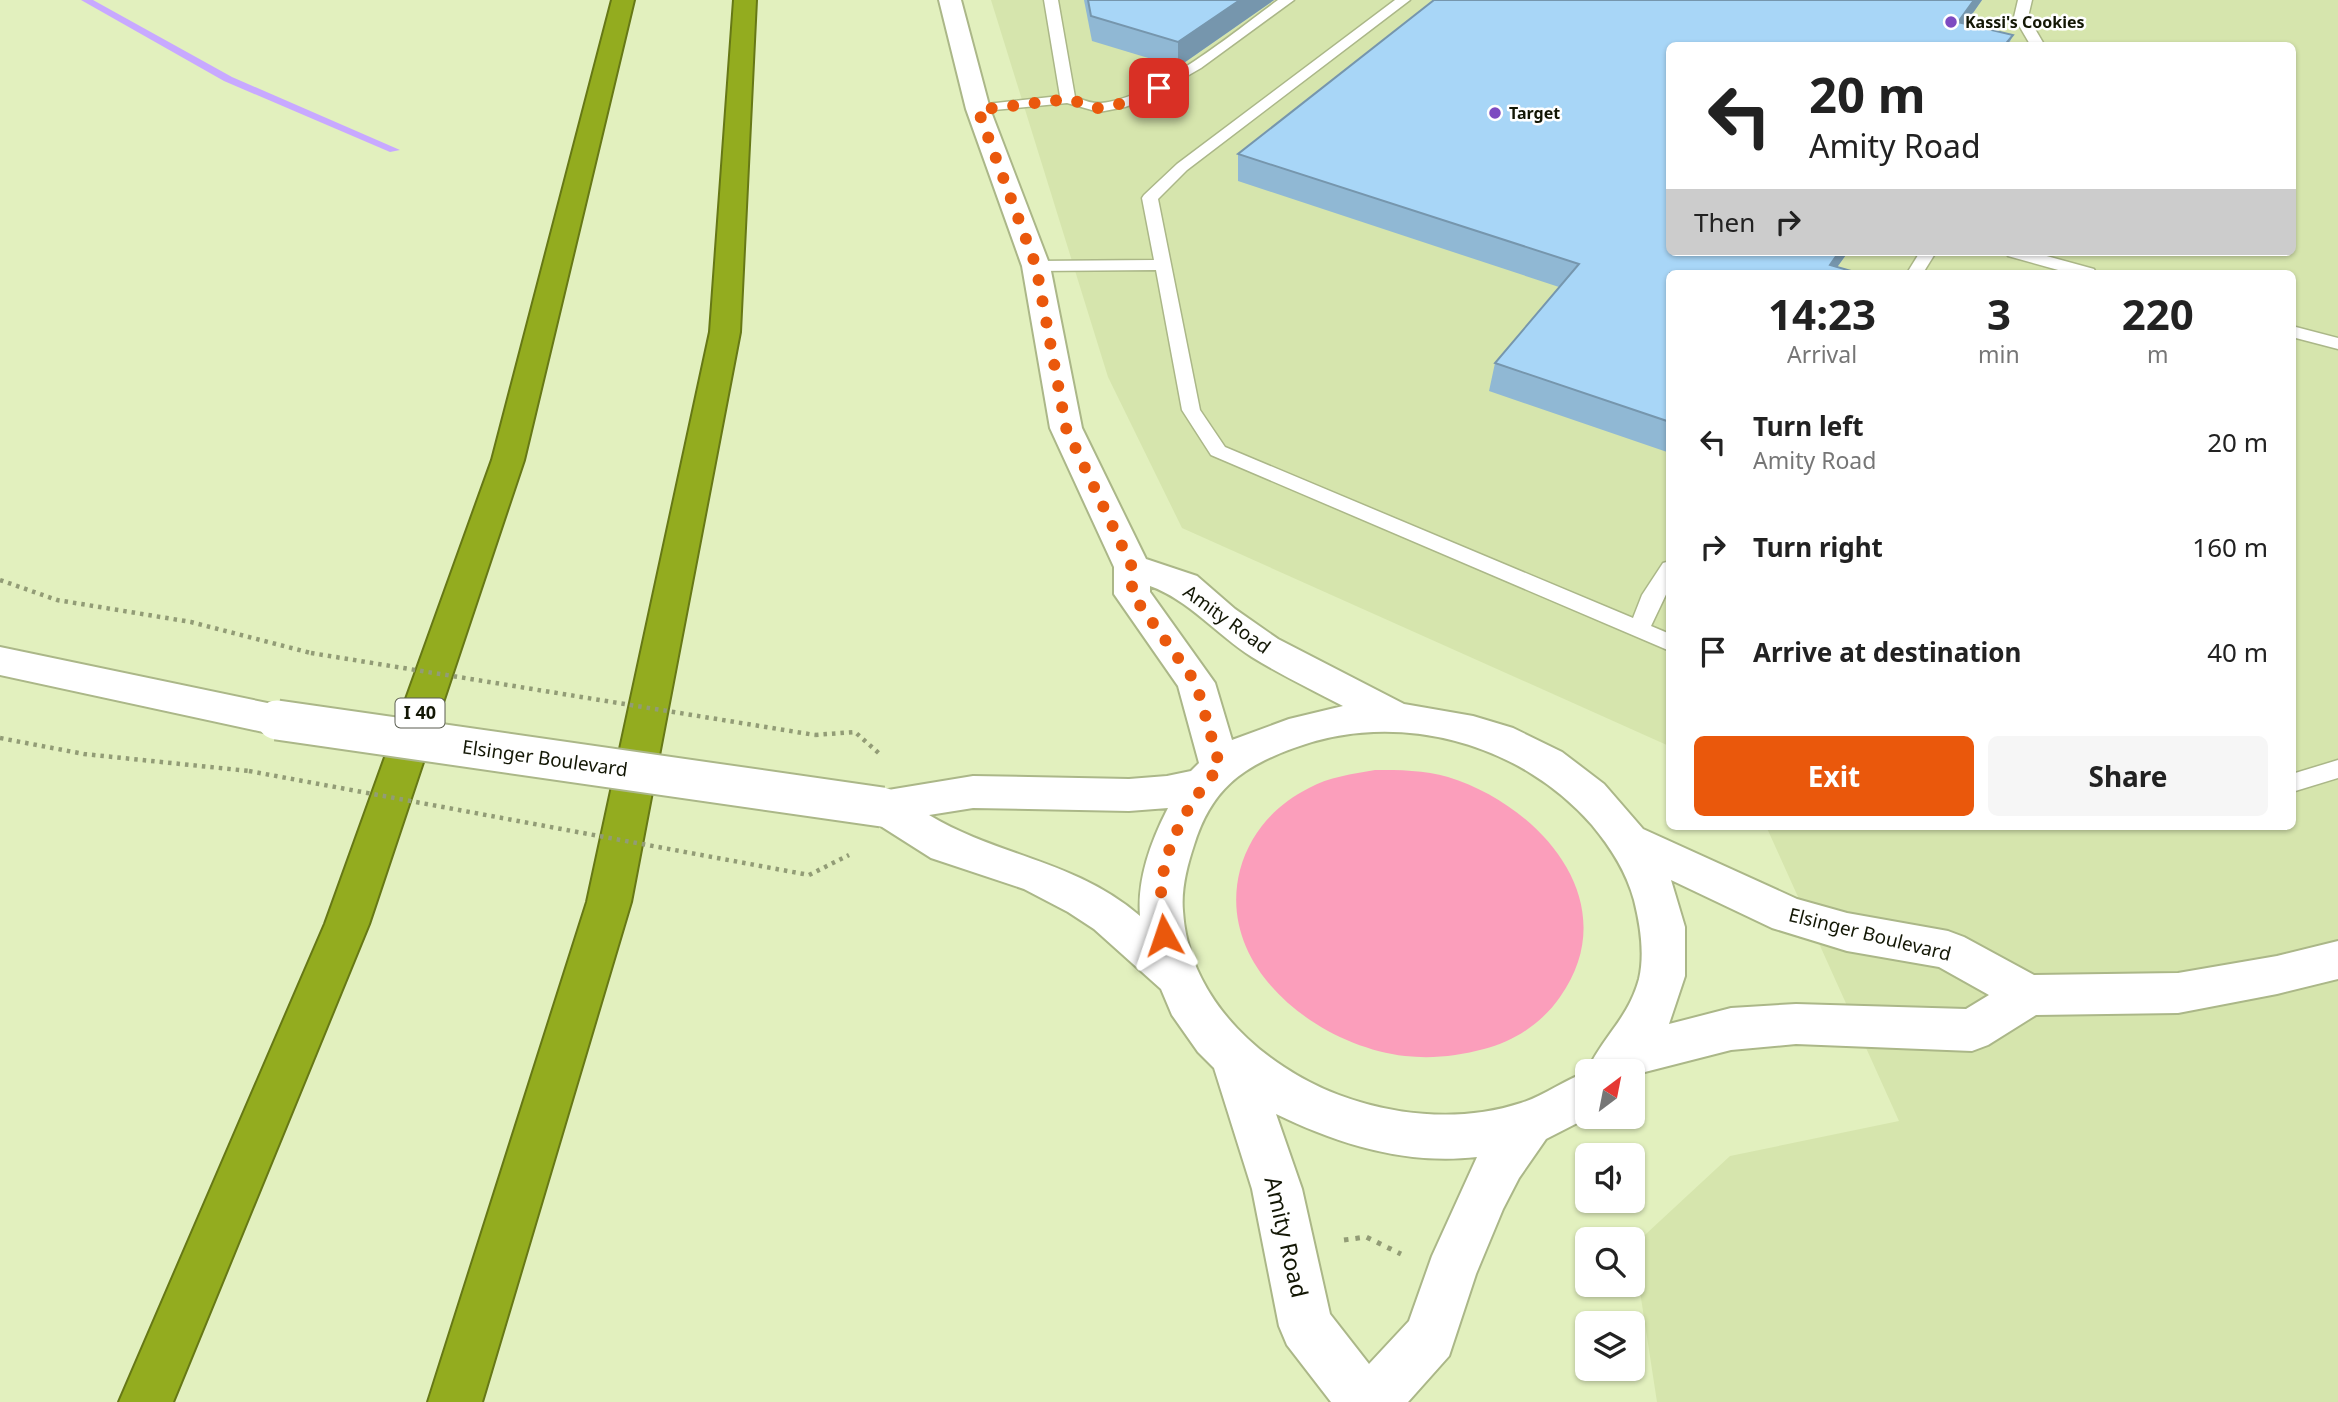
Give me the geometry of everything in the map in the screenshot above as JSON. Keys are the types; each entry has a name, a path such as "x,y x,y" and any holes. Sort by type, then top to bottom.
{"highway":[{"name":"I 40","path":"146,1402 348,924 508,460 623,0"},
{"path":"455,1402 609,902 725,331 745,0"}],"street":[{"path":"950,0 978,110 1036,266 1066,428 1132,567 1132,594 1196,683 1212,776"},
{"name":"Amity Road","path":"1132,567 1184,585 1222,618 1265,649 1394,716"},
{"name":"Elsinger Boulevard","path":"1,661 145,694 277,720 882,807 973,792 1129,795 1167,792 1212,776"},
{"path":"1575,1100 1529,1124 1461,1136 1397,1133 1335,1119 1278,1091 1234,1058 1199,1019 1175,975 1164,935 1161,896 1167,858 1181,823 1212,776 1246,751 1310,727 1345,720 1394,716 1442,723 1500,740 1555,768 1601,806 1632,842 1654,890 1664,929 1664,968 1656,1007 1622,1059"},
{"name":"Elsinger Boulevard","path":"882,807 946,846 1039,877 1083,899 1110,916 1175,975"},
{"name":"Elsinger Boulevard","path":"1632,842 1787,915 1847,932 1948,950 2029,995"},
{"path":"1632,1059 1731,1029 1796,1024 1972,1030 2029,995 2178,992 2277,975 2338,960"},
{"name":"Amity Road","path":"1234,1058 1277,1189 1306,1326 1365,1402"},
{"path":"1371,1402 1430,1337 1451,1274 1485,1194 1502,1161 1529,1124"}],"lane":[{"path":"1051,0 1068,99"},
{"path":"978,110 1068,99 1098,108 1125,103 1159,88 1287,0"},
{"path":"1403,0 1182,167 1150,198 1191,410 1218,451 1666,641"},
{"path":"2025,0 2021,17 2036,42"},
{"path":"2028,256 2077,270"},
{"path":"1036,266 1164,265"},
{"path":"2296,332 2338,344"},
{"path":"1639,630 1653,595 1666,574"},
{"path":"2296,782 2338,769"}],"path":[{"path":"0,580 57,600 191,622 311,653 815,735 855,732"},
{"path":"0,738 85,754 250,771 809,875"},
{"path":"1339,1241 1366,1237 1402,1254"}],"shaded area":[{"path":"991,0 2338,0 2338,1402 1657,1402 1641,1297 1645,1297 1645,1235 1730,1156 1899,1121 1768,830 2296,830 2296,270 1666,270 1666,745 1182,528 1108,377"},
{"path":"1375,770 1430,773 1448,777 1482,791 1513,810 1541,834 1563,862 1578,893 1584,926 1578,961 1553,1006 1536,1023 1517,1036 1495,1046 1445,1056 1405,1056 1372,1049 1339,1036 1308,1019 1280,996 1258,969 1243,939 1236,906 1240,870 1257,832 1285,803 1317,784"}],"building":[{"path":"1088,0 1240,0 1178,42 1091,16"},
{"name":"Target","path":"1434,0 1974,0 1958,22 2013,35 2007,42 1666,42 1666,256 1836,256 1830,265 1848,270 1666,270 1666,421 1495,363 1579,264 1238,154"}],"waterway":[{"path":"86,0 228,79 394,150"}],"place":[{"name":"Kassi's Cookies","path":"1951,22"},
{"name":"Target","path":"1495,113"}],"route":[{"path":"1159,88 1125,103 1098,108 1068,99 978,110 1036,266 1052,366 1066,428 1132,567 1132,594 1196,683 1220,767 1204,784 1181,823 1167,858 1161,896 1164,935"}]}
